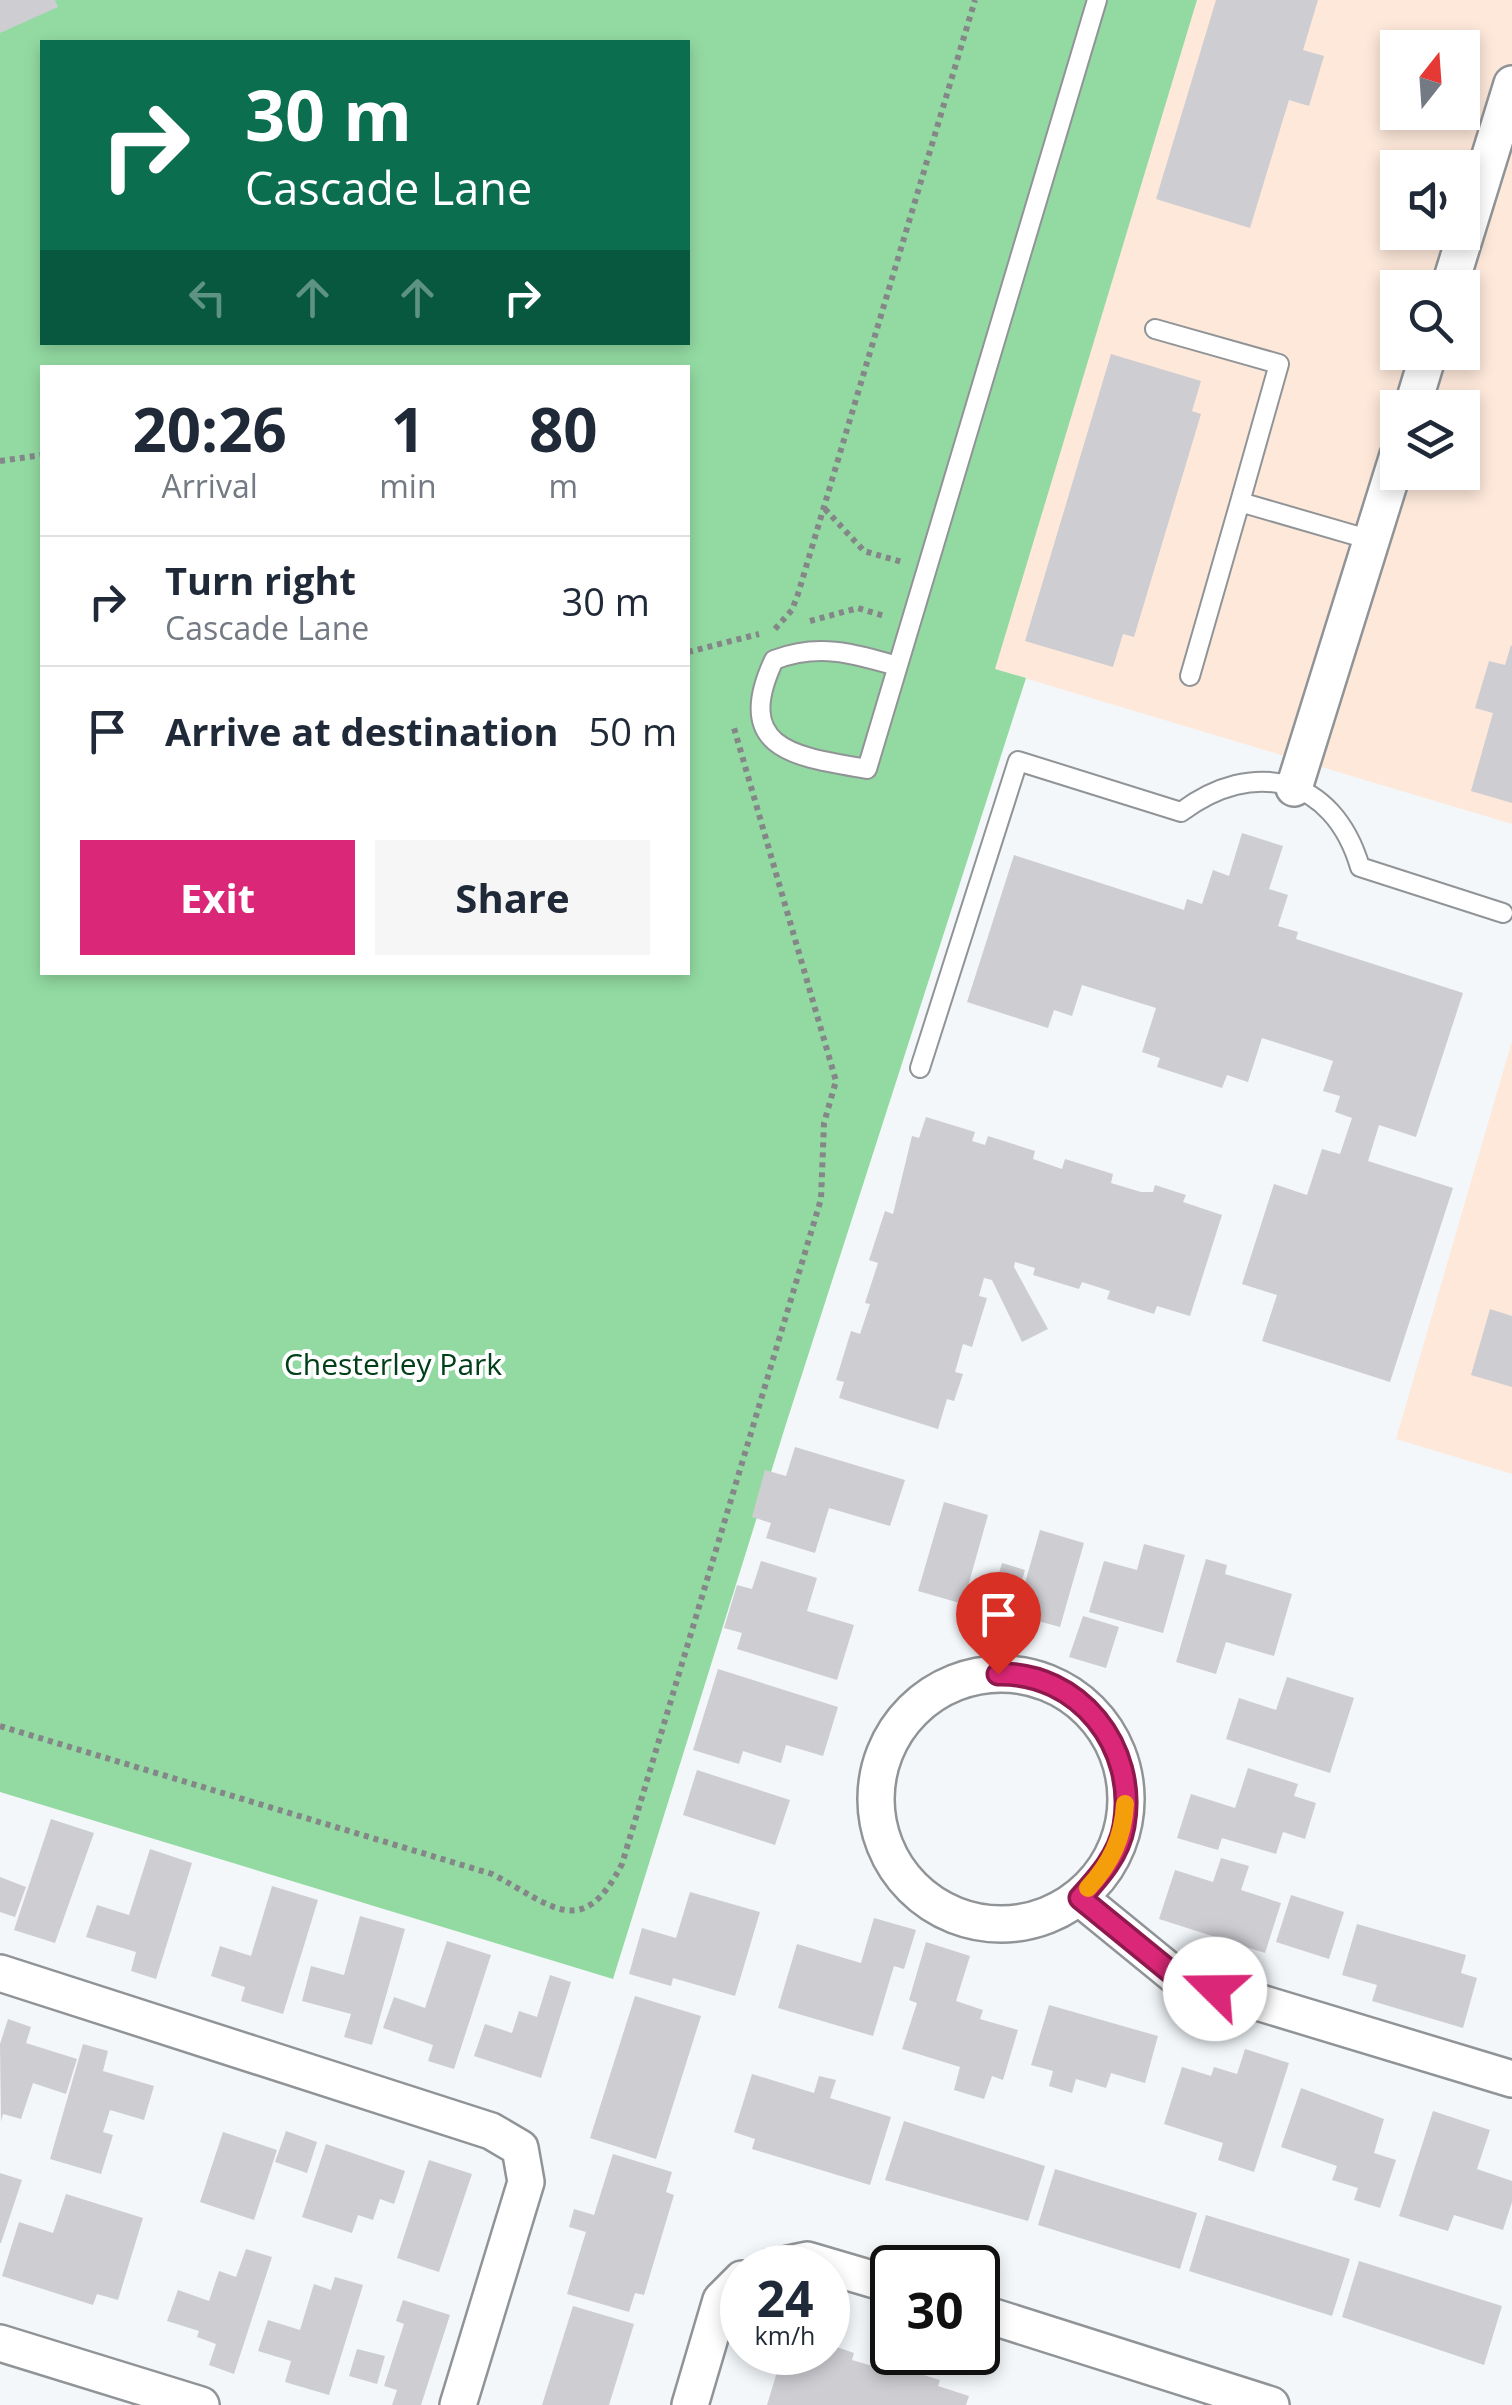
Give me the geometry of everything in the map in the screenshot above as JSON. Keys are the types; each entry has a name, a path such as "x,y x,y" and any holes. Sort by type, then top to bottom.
{"street":[{"path":"1455,270 1512,84"},
{"path":"1294,788 1387,490"},
{"path":"978,1674 1019,1674 1059,1686 1092,1712 1116,1746 1126,1786 1124,1828 1108,1867 1080,1898 1043,1918 1002,1925 961,1918 914,1889 896,1869 878,1831 874,1790 884,1750 906,1714 951,1684 978,1674"},
{"path":"1080,1898 1178,1978 1512,2079"},
{"path":"0,1973 491,2131 520,2148 526,2182 458,2405"},
{"path":"690,2405 720,2303"},
{"path":"1000,2319 1252,2402"},
{"path":"0,2343 201,2405"}],"lane":[{"path":"897,666 842,650 801,649 774,660 760,690 764,730 791,755 867,768 1097,0"},
{"path":"1155,329 1279,364 1190,676"},
{"path":"1240,502 1371,540"},
{"path":"920,1068 1018,761 1181,812 1210,790 1244,780 1283,782 1321,801 1352,841 1360,867 1503,913"}],"path":[{"path":"763,641 792,610 975,0"},
{"path":"0,461 40,456"},
{"path":"824,508 864,551 926,570"},
{"path":"0,1726 492,1874 565,1912 581,1912 598,1902 612,1884 622,1864 822,1199 824,1123 836,1081 735,742 734,723"}],"shaded area":[{"path":"1197,0 1512,0 1512,824 994,669"},
{"path":"1512,1041 1512,1474 1396,1439"}],"green space":[{"name":"Chesterley Park","path":"0,0 1197,0 995,669 1026,678 786,1424 613,1979 0,1792"}],"building":[{"path":"0,0 55,0 58,7 0,33"},
{"path":"1216,0 1318,0 1303,50 1324,56 1309,106 1289,100 1250,228 1156,199"},
{"path":"1111,354 1201,381 1192,411 1201,414 1134,637 1123,634 1113,667 1025,641"},
{"path":"1511,645 1512,803 1471,791 1493,713 1475,708 1489,661 1505,665"},
{"path":"1242,833 1283,846 1269,889 1288,895 1278,926 1298,932 1296,939 1463,993 1416,1137 1379,1125 1368,1161 1453,1188 1390,1382 1262,1341 1277,1295 1242,1284 1274,1184 1307,1195 1322,1149 1340,1154 1352,1118 1335,1112 1340,1096 1323,1091 1333,1061 1262,1038 1248,1082 1227,1075 1222,1088 1157,1067 1160,1058 1142,1052 1156,1008 1082,985 1072,1016 1054,1010 1048,1028 967,1002 1014,855 1184,910 1187,899 1202,904 1213,870 1229,876"},
{"path":"926,1117 975,1132 972,1141 985,1145 988,1136 1035,1151 1033,1159 1062,1169 1065,1159 1113,1174 1111,1183 1141,1192 1153,1192 1155,1185 1186,1195 1183,1202 1222,1215 1190,1316 1157,1306 1154,1314 1107,1299 1110,1291 1082,1282 1079,1289 1033,1275 1035,1268 1015,1262 1014,1267 1048,1329 1022,1342 992,1280 984,1278 979,1296 987,1298 972,1347 963,1344 955,1372 963,1374 954,1401 947,1399 938,1429 839,1398 844,1382 836,1380 851,1331 860,1334 870,1304 865,1303 878,1263 869,1260 885,1211 893,1214 912,1136 919,1138"},
{"path":"1490,1309 1512,1316 1512,1387 1471,1375"},
{"path":"795,1447 905,1480 890,1526 829,1508 815,1553 766,1538 771,1523 752,1517 765,1470 786,1476"},
{"path":"944,1502 988,1515 963,1604 918,1591"},
{"path":"1040,1530 1084,1543 1060,1627 1016,1615"},
{"path":"1144,1544 1185,1555 1163,1633 1089,1612 1104,1561 1137,1570"},
{"path":"1206,1559 1227,1565 1225,1574 1292,1594 1274,1656 1226,1642 1216,1674 1176,1662"},
{"path":"761,1561 817,1578 807,1611 854,1625 837,1680 737,1649 742,1633 724,1628 737,1585 752,1589"},
{"path":"1002,1563 1025,1570 1012,1614 989,1607"},
{"path":"1083,1616 1119,1627 1106,1668 1069,1657"},
{"path":"718,1669 838,1707 823,1756 786,1745 781,1763 743,1751 739,1764 693,1750"},
{"path":"1287,1677 1354,1698 1330,1773 1226,1739 1239,1698 1276,1710"},
{"path":"1248,1768 1298,1784 1294,1796 1316,1803 1305,1839 1283,1832 1276,1854 1222,1838 1218,1850 1177,1838 1191,1794 1235,1808"},
{"path":"697,1770 790,1800 775,1845 683,1815"},
{"path":"51,1819 94,1833 55,1943 14,1930"},
{"path":"150,1849 192,1863 156,1979 131,1971 136,1952 86,1937 97,1905 129,1915"},
{"path":"1221,1858 1249,1866 1241,1890 1281,1903 1265,1953 1159,1919 1175,1870 1213,1882"},
{"path":"0,1877 26,1887 15,1917 0,1912"},
{"path":"272,1886 318,1900 283,2014 241,2001 245,1987 211,1976 220,1946 251,1956"},
{"path":"690,1892 760,1912 735,1996 673,1978 671,1986 629,1974 642,1928 676,1938"},
{"path":"1291,1895 1344,1912 1329,1959 1276,1942"},
{"path":"360,1916 405,1929 372,2045 344,2037 351,2014 302,2001 311,1966 344,1975"},
{"path":"874,1918 916,1930 904,1969 894,1966 873,2036 778,2008 797,1944 861,1963"},
{"path":"1357,1924 1466,1955 1461,1973 1477,1978 1463,2028 1372,2001 1377,1985 1342,1975"},
{"path":"447,1941 491,1955 454,2069 428,2061 433,2045 383,2028 394,1997 425,2008"},
{"path":"926,1942 970,1956 956,2001 983,2010 980,2019 1018,2030 1003,2080 992,2076 984,2099 954,2090 960,2067 902,2049 917,2003 909,2000"},
{"path":"550,1975 571,1982 541,2078 474,2056 485,2024 512,2033 519,2011 537,2017"},
{"path":"635,1996 701,2016 656,2159 590,2138"},
{"path":"1049,2005 1158,2036 1145,2083 1111,2073 1106,2088 1076,2079 1072,2093 1049,2086 1053,2071 1031,2065"},
{"path":"8,2019 31,2027 26,2043 77,2059 66,2094 33,2083 21,2119 3,2114 1,2122 0,2044"},
{"path":"83,2044 108,2051 103,2071 154,2086 144,2120 110,2110 103,2132 113,2135 101,2174 50,2159"},
{"path":"1245,2049 1289,2063 1254,2172 1218,2160 1223,2143 1164,2124 1182,2067 1211,2076 1214,2067 1237,2074"},
{"path":"752,2074 814,2093 819,2076 836,2080 830,2098 891,2117 870,2185 752,2149 755,2139 734,2132"},
{"path":"1301,2088 1384,2119 1374,2153 1396,2160 1380,2208 1354,2200 1358,2188 1332,2180 1337,2166 1281,2147"},
{"path":"1433,2111 1490,2130 1477,2169 1512,2181 1512,2202 1503,2230 1454,2215 1448,2231 1399,2216"},
{"path":"904,2121 1045,2166 1028,2221 885,2180"},
{"path":"286,2131 317,2142 307,2173 275,2162"},
{"path":"223,2132 277,2150 254,2220 200,2202"},
{"path":"326,2144 405,2171 394,2204 380,2199 373,2220 358,2215 352,2233 302,2217"},
{"path":"613,2154 672,2172 666,2192 674,2195 644,2295 635,2293 629,2312 567,2294 586,2232 569,2227 574,2209 594,2215"},
{"path":"429,2160 472,2174 439,2272 397,2258"},
{"path":"1055,2169 1197,2213 1180,2269 1038,2225"},
{"path":"0,2173 22,2180 1,2243 0,2243"},
{"path":"66,2194 143,2218 118,2300 97,2294 93,2305 2,2276 19,2222 53,2233"},
{"path":"1206,2215 1350,2259 1332,2316 1189,2271"},
{"path":"246,2249 272,2257 234,2374 209,2365 216,2344 197,2337 199,2331 167,2321 178,2290 209,2301 219,2271 236,2277"},
{"path":"1359,2261 1502,2306 1484,2365 1342,2317"},
{"path":"335,2277 363,2285 329,2395 285,2382 291,2361 258,2351 268,2320 300,2330 314,2284 331,2290"},
{"path":"403,2300 450,2315 421,2405 392,2405 397,2390 384,2386 404,2324 396,2321"},
{"path":"573,2306 634,2324 609,2405 542,2405"},
{"path":"357,2349 385,2356 377,2384 349,2376"},
{"path":"850,2352 854,2353 852,2360 870,2365 870,2375 924,2375 940,2380 938,2386 969,2396 966,2405 767,2405 776,2375 850,2375"}],"slow traffic":[{"path":"1088,1888 1108,1867 1124,1828 1125,1804"}],"route":[{"path":"998,1674 1019,1674 1059,1686 1092,1712 1116,1746 1126,1786 1124,1828 1108,1867 1080,1898 1178,1978 1215,1989"}]}
